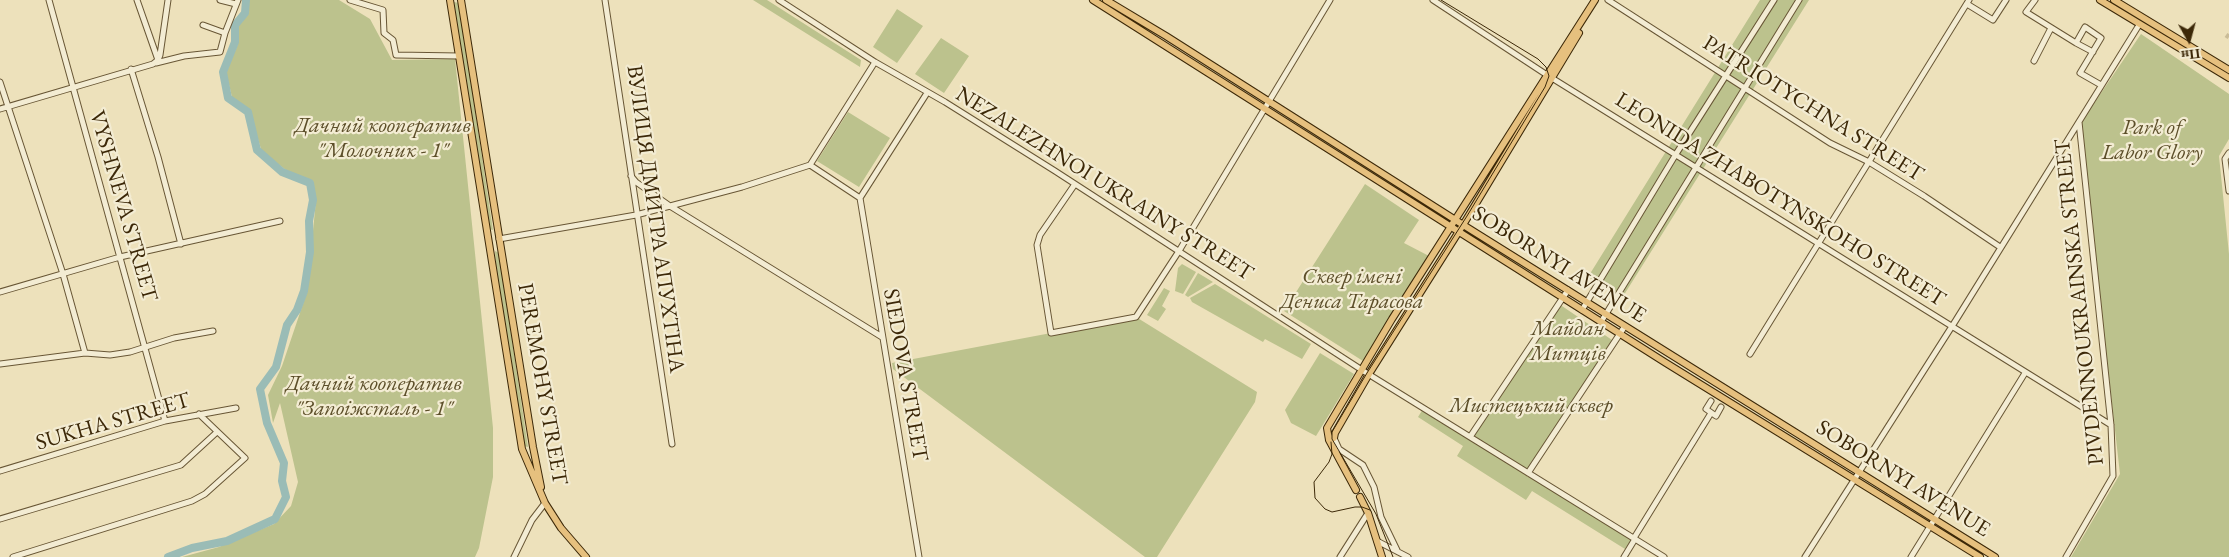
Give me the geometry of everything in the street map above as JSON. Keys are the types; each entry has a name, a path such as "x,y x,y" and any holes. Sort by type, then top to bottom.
{"main road":[{"name":"PEREMOHY STREET","path":"450,0 522,449 545,503"},
{"name":"PEREMOHY STREET","path":"461,0 533,447 545,503"},
{"name":"SOBORNYI AVENUE","path":"1093,0 1620,334 1980,557"},
{"name":"SOBORNYI AVENUE","path":"1106,0 1269,100 1455,220 1995,557"},
{"path":"1332,439 1369,374 1463,225 1595,0"},
{"path":"1356,490 1327,428 1361,368 1450,227 1599,0"},
{"path":"2100,0 2229,78"},
{"path":"2114,0 2229,70"},
{"path":"2139,25 2144,18"},
{"path":"488,241 499,240"},
{"path":"1360,496 1368,513 1382,557"},
{"path":"545,503 561,528 586,557"}],"street":[{"name":"VYSHNEVA STREET","path":"49,0 166,421"},
{"path":"137,0 153,63"},
{"path":"153,63 168,0"},
{"path":"0,109 153,63 184,56 220,52 237,2 220,0"},
{"path":"350,0 383,10 384,33 393,40 396,55 459,56"},
{"name":"ВУЛИЦЯ ДМИТРА АПУХТІНА","path":"605,0 672,444"},
{"name":"NEZALEZHNOI UKRAINY STREET","path":"779,0 875,62 946,102 1369,374 1664,557"},
{"path":"1075,184 1040,235 1037,245 1051,333 1136,317 1179,251 1330,0"},
{"name":"LEONIDA ZHABOTYNSKOHO STREET","path":"1432,0 1549,76 2111,425"},
{"name":"PATRIOTYCHNA STREET","path":"1608,0 1830,143 1869,162 2000,247"},
{"path":"1582,310 1676,154 1774,0"},
{"path":"1601,322 1799,0"},
{"path":"1750,354 1968,2 1993,20 2006,0"},
{"path":"2035,0 2026,12 2093,52"},
{"path":"203,25 225,33"},
{"path":"1805,557 1853,479 1952,327 2139,25"},
{"path":"2076,43 2085,27 2101,38 2080,73 2101,85"},
{"path":"2034,61 2051,28"},
{"path":"499,240 636,215 742,187 810,165 875,62"},
{"path":"131,69 182,244"},
{"path":"0,82 63,274 85,353"},
{"path":"810,165 860,198 927,93"},
{"name":"PIVDENNOUKRAINSKA STREET","path":"2066,557 2113,476 2111,425 2079,122"},
{"path":"2229,153 2225,159 2229,191"},
{"path":"631,176 636,182 670,206 882,337"},
{"name":"SIEDOVA STREET","path":"860,198 919,557"},
{"path":"0,292 120,258 280,221"},
{"path":"1470,436 1568,290"},
{"path":"1528,473 1625,326"},
{"path":"0,364 85,353 110,355 130,352 146,346 213,331"},
{"path":"1911,557 2025,373"},
{"path":"1711,401 1706,409 1716,416 1721,407"},
{"name":"SUKHA STREET","path":"0,471 166,421 236,408"},
{"path":"1624,557 1711,412"},
{"path":"13,557 192,501 205,494 245,458 199,414"},
{"path":"0,519 181,464 217,432"},
{"path":"1332,439 1339,449 1363,465 1374,487 1381,517 1396,550"},
{"path":"514,557 532,520 545,503"},
{"path":"1340,557 1368,513"},
{"path":"1377,541 1408,557"}],"green space":[{"path":"249,0 339,0 370,19 392,60 455,59 493,428 493,477 479,548 475,557 182,557 219,547 274,524 291,506 298,482 280,403 273,423 268,395 282,366 307,292 316,200 313,181 286,170 262,152 249,110 232,97 226,72 238,44 238,26 248,14"},
{"path":"753,0 767,0 861,60 860,67"},
{"path":"1760,0 1809,0 1622,298 1588,277"},
{"path":"454,2 459,3 493,230 489,229"},
{"path":"897,9 923,26 897,63 873,47"},
{"name":"Park of Labor Glory","path":"2141,34 2229,94 2229,139 2219,156 2229,254 2229,557 2071,557 2120,474 2080,124"},
{"path":"941,38 969,56 944,93 915,74"},
{"path":"848,112 890,138 859,187 817,161"},
{"name":"Сквер імені Дениса Тарасова","path":"1365,184 1419,220 1404,243 1429,256 1363,361 1284,311"},
{"path":"495,251 499,253 528,447 524,446 496,273"},
{"path":"1182,264 1196,272 1183,294 1175,291 1178,268"},
{"path":"1198,273 1213,282 1188,297 1185,295"},
{"path":"1215,284 1311,344 1302,359 1265,339 1263,342 1192,302 1190,298"},
{"path":"1164,288 1170,291 1162,306 1166,309 1158,321 1147,315"},
{"name":"Мистецький сквер","path":"1559,304 1615,342 1528,473 1470,437"},
{"path":"1136,317 1257,392 1255,402 1157,557 1145,557 893,369 892,363"},
{"path":"1320,353 1354,374 1316,436 1291,423 1285,410"},
{"path":"1423,409 1631,540 1625,549 1532,491 1526,500 1457,456 1463,446 1418,417"}],"waterway":[{"path":"168,557 192,548 227,541 275,519 286,497 282,481 284,463 267,423 260,389 276,367 287,325 297,310 304,291 310,252 309,221 313,200 310,183 282,172 257,150 248,112 228,98 223,72 235,42 235,25 245,13 246,0"}],"tram line":[{"path":"1393,557 1376,514 1332,439 1332,432 1367,373 1467,216 1545,87 1549,76 1546,67 1538,59 1441,0"},
{"path":"1331,442 1332,454 1329,462 1314,482 1315,498 1325,509 1332,512 1355,507 1370,510"}],"park label":[{"name":"Дачний кооператив \"Молочник - 1\"","path":"383,138"},
{"name":"Майдан Митців","path":"1568,342"},
{"name":"Дачний кооператив \"Запоіжсталь - 1\"","path":"374,396"}]}
